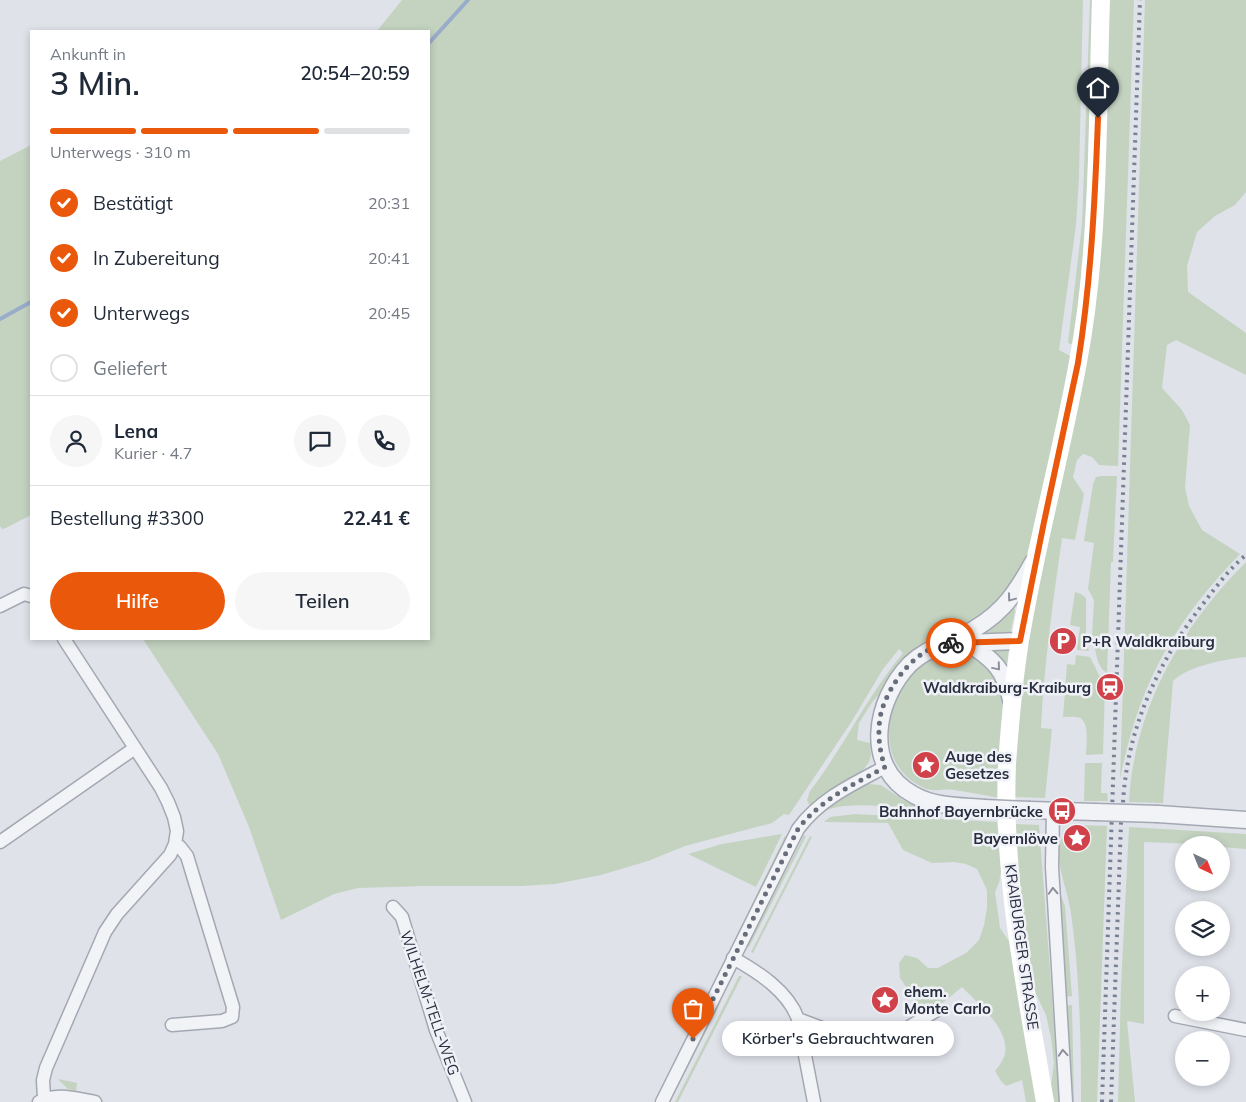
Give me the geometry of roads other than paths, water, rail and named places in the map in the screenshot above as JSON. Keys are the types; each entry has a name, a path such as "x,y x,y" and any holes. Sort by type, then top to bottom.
{"main road":[{"name":"KRAIBURGER STRASSE","path":"1046,1102 1015,914 1009,852 1007,784 1012,701 1020,641 1036,556 1078,363 1087,299 1096,178 1100,0"}],"street":[{"path":"1036,556 1018,588 1003,608 975,629 924,652 898,680 881,713 879,735 881,757 885,767 899,785 913,795 937,804 984,808 1158,814 1246,820"},
{"path":"0,606 24,594 30,596"},
{"path":"65,640 161,788 171,810 177,831 175,844 170,855 117,914 105,932 46,1068 42,1100 64,1097 95,1102"},
{"path":"944,644 1020,641"},
{"path":"968,643 986,655 1002,672 1012,701"},
{"path":"0,842 135,748"},
{"path":"662,1102 786,851 807,818 830,797 885,767"},
{"path":"1053,811 1052,877 1066,1102"},
{"path":"172,1024 222,1022 232,1017 234,1006 187,856 175,844"},
{"name":"WILHELM-TELL-WEG","path":"393,907 402,917 436,1030 465,1102"},
{"path":"733,958 758,974 789,1000 798,1018 814,1102"},
{"path":"798,1018 835,1033 874,1042 886,1040 896,1035 937,1010"},
{"path":"1200,1021 1246,1030"}],"waterway":[{"path":"430,42 468,0"},
{"path":"0,319 30,303"}],"railway":[{"path":"1102,1102 1140,0"},
{"path":"1111,1102 1121,823 1129,757 1135,733 1152,687 1175,644 1218,585 1246,555"}],"place":[{"name":"P+R Waldkraiburg","path":"1063,641"},
{"name":"Waldkraiburg-Kraiburg","path":"1110,687"},
{"name":"Auge des Gesetzes","path":"926,765"},
{"name":"Bahnhof Bayernbrücke","path":"1062,811"},
{"name":"Bayernlöwe","path":"1077,838"},
{"name":"ehem. Monte Carlo","path":"885,1000"},
{"name":"Körber's Gebrauchtwaren","path":"693,1039"}]}
